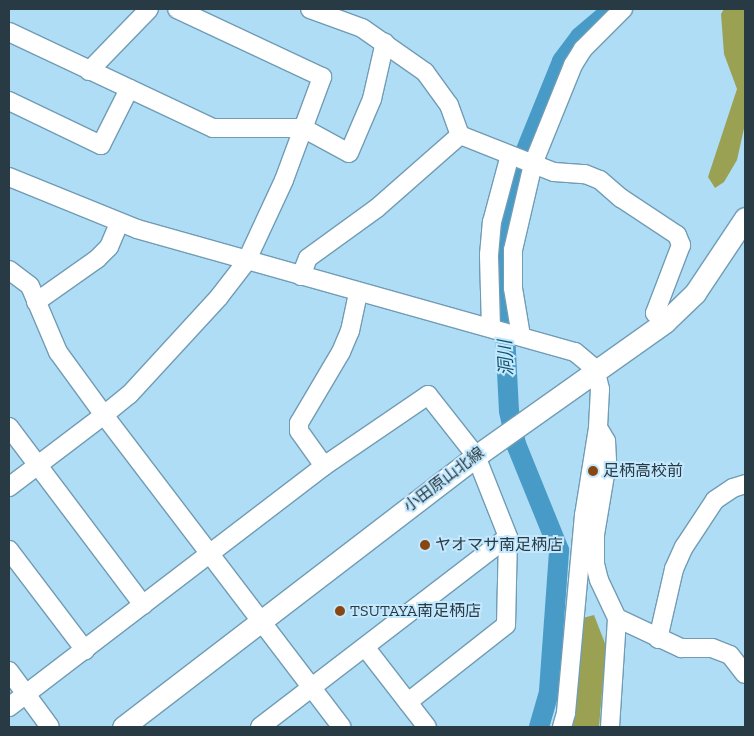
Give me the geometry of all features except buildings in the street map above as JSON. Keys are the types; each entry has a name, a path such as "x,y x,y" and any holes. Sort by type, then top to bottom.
{"main road":[{"name":"小田原山北線","path":"123,727 477,455 595,369 665,322 694,293 745,218"}],"street":[{"path":"89,71 149,9"},
{"path":"9,487 39,466 129,395 219,297 246,262 284,180 322,77 177,9"},
{"path":"310,9 362,28 385,42 425,72 449,104 460,136 554,172 585,174 600,180 621,198 677,235 682,245 655,313 665,322"},
{"path":"520,336 512,288 513,250 533,164 573,65 583,49 623,9"},
{"path":"9,32 213,128 303,128 349,153 372,100 385,42"},
{"path":"9,101 101,145 129,89"},
{"path":"301,276 308,258 377,208 460,136"},
{"path":"491,328 488,255 491,230 511,156"},
{"path":"9,178 120,223 246,262 575,352 595,369 600,391 598,428 584,515 566,713 562,727"},
{"path":"36,302 97,259 109,247 120,223"},
{"path":"9,270 27,281 58,352 342,727"},
{"path":"324,466 298,431 299,423 341,352 350,331 358,292"},
{"path":"9,707 324,466 428,395 477,455 508,537 506,625 408,702"},
{"path":"9,427 144,605"},
{"path":"598,428 606,441 607,463 595,535 595,564 599,580 617,618 610,727"},
{"path":"658,639 674,569 684,547 715,500 733,488 745,484"},
{"path":"260,727 508,537"},
{"path":"9,550 85,650"},
{"path":"617,618 658,639 681,648 712,648 730,655 745,674"},
{"path":"365,647 427,727"},
{"path":"9,671 50,727"}],"green space":[{"path":"724,9 745,9 745,124 737,160 724,182 715,188 708,177 737,89 724,54 721,14"},
{"path":"594,615 606,646 599,727 573,727 583,618"}],"waterway":[{"name":"洞川","path":"539,727 549,691 559,550 516,444 509,411 501,254 515,177 562,61 580,37 613,9"}],"place":[{"name":"足柄高校前","path":"593,471"},
{"name":"ヤオマサ南足柄店","path":"425,545"},
{"name":"TSUTAYA南足柄店","path":"340,611"}]}
